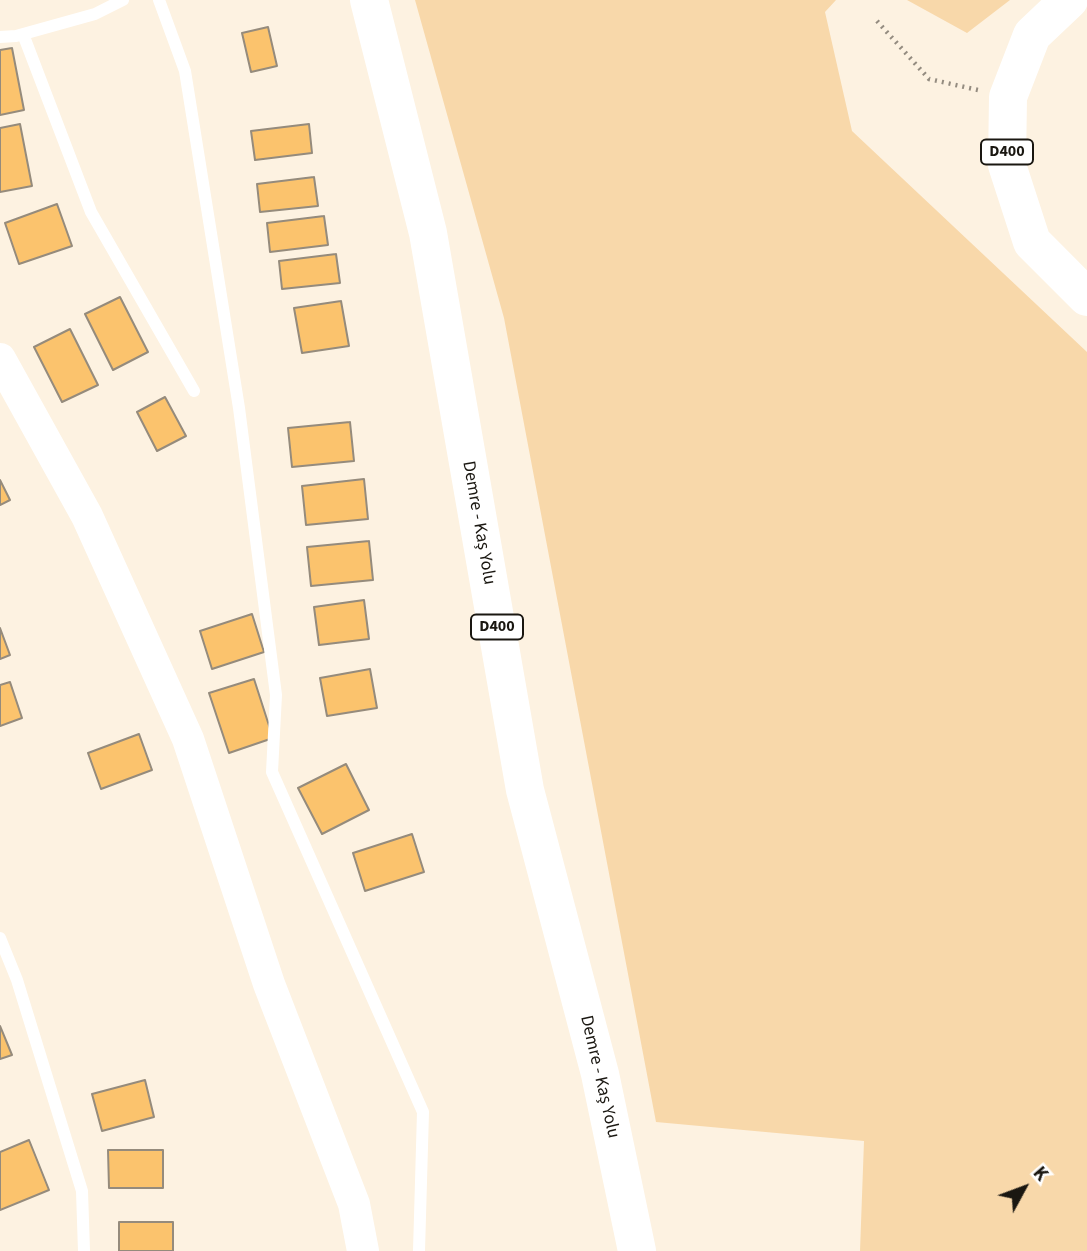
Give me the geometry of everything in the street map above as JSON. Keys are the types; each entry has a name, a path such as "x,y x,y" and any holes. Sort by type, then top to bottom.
{"highway":[{"name":"Demre - Kaş Yolu","path":"369,0 428,233 525,790 600,1074 637,1251"},
{"name":"D400","path":"1069,0 1032,35 1008,97 1007,166 1032,242 1087,297"}],"street":[{"path":"0,359 87,516 188,739 269,984 354,1204 363,1251"}],"lane":[{"path":"0,37 23,34 95,14 122,0"},
{"path":"159,0 185,71 239,408 276,695 272,772 423,1112 419,1251"},
{"path":"23,34 91,212 194,391"},
{"path":"0,938 16,980 82,1191 84,1251"}],"path":[{"path":"877,21 929,79 1008,97"}],"shaded area":[{"path":"415,0 836,0 825,12 852,131 1087,352 1087,1251 860,1251 864,1141 656,1122 504,318"},
{"path":"907,0 1010,0 967,33"}],"building":[{"path":"268,27 277,66 251,72 242,33"},
{"path":"12,48 24,110 0,115 0,50"},
{"path":"20,124 32,186 0,192 0,128"},
{"path":"309,124 312,153 255,160 251,131"},
{"path":"314,177 318,206 260,212 257,184"},
{"path":"57,204 72,246 19,264 5,223"},
{"path":"324,216 328,245 270,252 267,223"},
{"path":"336,254 340,283 282,289 279,261"},
{"path":"120,297 148,352 113,370 85,314"},
{"path":"341,301 349,346 302,353 294,308"},
{"path":"70,329 98,385 62,402 34,347"},
{"path":"165,397 186,436 157,451 137,412"},
{"path":"350,422 354,461 292,467 288,428"},
{"path":"364,479 368,519 306,525 302,486"},
{"path":"0,480 10,500 0,505"},
{"path":"369,541 373,580 311,586 307,547"},
{"path":"364,600 369,639 319,645 314,607"},
{"path":"252,614 264,652 212,669 200,631"},
{"path":"0,628 10,655 0,659"},
{"path":"370,669 377,708 327,716 320,678"},
{"path":"254,679 273,738 229,753 209,693"},
{"path":"10,682 22,718 0,726 0,685"},
{"path":"139,734 152,770 101,789 88,753"},
{"path":"346,764 369,810 322,834 298,788"},
{"path":"412,834 424,872 365,891 353,853"},
{"path":"0,1026 12,1055 0,1059"},
{"path":"145,1080 154,1117 102,1131 92,1094"},
{"path":"29,1140 49,1190 0,1210 0,1152"},
{"path":"108,1150 163,1150 163,1188 109,1188"},
{"path":"119,1222 173,1222 173,1251 119,1251"}]}
